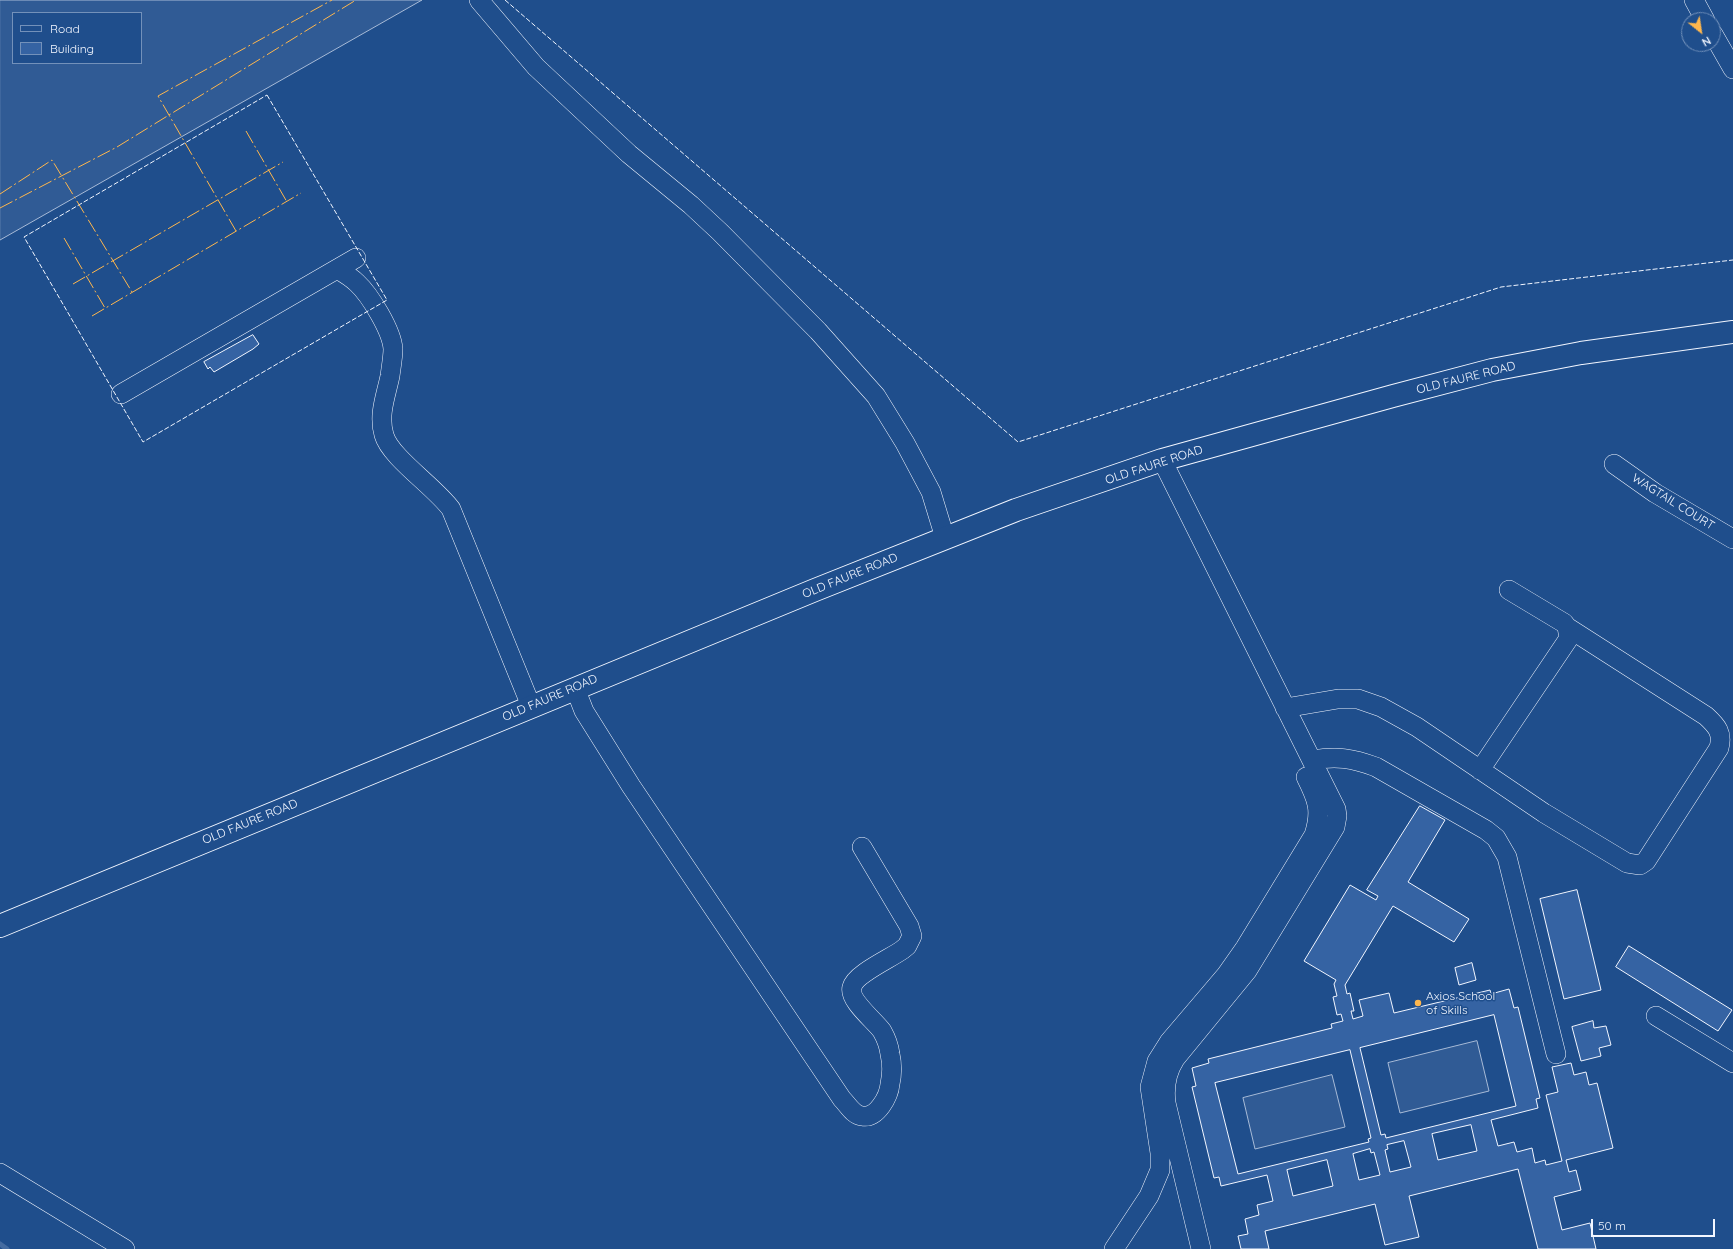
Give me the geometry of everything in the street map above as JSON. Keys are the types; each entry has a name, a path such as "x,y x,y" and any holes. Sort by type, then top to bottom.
{"main road":[{"name":"OLD FAURE ROAD","path":"0,926 531,706 1016,510 1162,460 1492,370 1580,353 1733,332"}],"street":[{"path":"479,0 536,67 629,154 691,205 720,232 818,331 876,396 905,443 931,492 945,538"},
{"path":"1694,0 1701,12"},
{"path":"1721,48 1733,69"},
{"path":"121,394 356,258"},
{"path":"337,268 358,284 388,330 393,348 390,376 382,406 384,436 390,448 442,496 451,509 531,706"},
{"path":"1162,460 1312,760 1336,809 1337,816 1335,827 1247,972 1175,1059 1165,1082 1166,1103 1201,1249"},
{"name":"WAGTAIL COURT","path":"1614,464 1655,493 1733,540"},
{"path":"1285,708 1338,698 1358,698 1381,707 1417,727 1544,813 1627,863 1637,865 1646,861 1719,748 1721,740 1720,733 1716,725 1706,716 1567,627 1558,619 1509,590"},
{"path":"1480,770 1569,638 1567,627"},
{"path":"575,688 584,711 640,799 842,1098 853,1111 863,1116 872,1115 880,1108 886,1097 890,1085 891,1056 888,1044 882,1031 857,1003 851,991 852,985 860,976 907,946 912,936 909,926 862,847"},
{"path":"1114,1249 1149,1196 1160,1170 1160,1153 1150,1087 1157,1061 1170,1042 1226,975 1245,948 1314,834 1319,820 1319,808 1314,793 1288,742 1285,708"},
{"path":"1312,760 1339,757 1358,760 1376,767 1486,830 1496,838 1507,857 1556,1054"},
{"path":"1656,1016 1733,1063"},
{"path":"0,1173 125,1249"}],"shaded area":[{"path":"0,0 422,0 0,240"},
{"path":"1477,1041 1489,1091 1400,1113 1388,1063"},
{"path":"1332,1075 1345,1127 1255,1149 1243,1098"}],"building":[{"path":"253,335 259,344 253,349 214,372 210,367 208,369 204,362"},
{"path":"1420,806 1445,820 1408,882 1469,919 1454,942 1393,906 1345,985 1347,994 1350,993 1354,1011 1351,1011 1353,1019 1363,1016 1359,1000 1389,993 1394,1013 1490,990 1491,994 1509,989 1514,1008 1518,1007 1540,1098 1536,1099 1538,1108 1491,1120 1498,1146 1514,1142 1517,1152 1532,1148 1535,1163 1545,1160 1546,1165 1562,1161 1546,1095 1558,1092 1552,1067 1571,1063 1574,1075 1586,1072 1589,1085 1597,1083 1613,1148 1566,1160 1569,1172 1576,1170 1581,1190 1554,1197 1562,1230 1590,1223 1596,1249 1538,1249 1518,1169 1409,1196 1419,1237 1385,1245 1375,1204 1265,1231 1269,1249 1241,1249 1238,1236 1248,1234 1245,1219 1259,1215 1257,1205 1273,1201 1267,1175 1221,1186 1219,1177 1214,1178 1192,1087 1196,1086 1192,1068 1209,1063 1208,1059 1332,1028 1331,1024 1343,1021 1341,1014 1337,1015 1333,997 1337,996 1334,984 1336,980 1304,961 1350,885 1376,900 1378,896 1367,890","holes":["1494,1015 1516,1106 1386,1138 1385,1134 1381,1135 1360,1048","1350,1050 1371,1138 1368,1139 1369,1142 1238,1174 1215,1083","1471,1125 1477,1151 1438,1160 1432,1134","1404,1141 1411,1167 1390,1172 1385,1150 1388,1149 1387,1145","1370,1149 1371,1153 1374,1152 1380,1175 1359,1180 1353,1154","1327,1160 1333,1186 1293,1196 1287,1170"]},
{"path":"1577,890 1601,990 1564,999 1540,899"},
{"path":"1629,946 1732,1010 1718,1031 1616,967"},
{"path":"1472,963 1476,980 1459,985 1455,968"},
{"path":"1593,1021 1594,1028 1606,1026 1611,1045 1599,1048 1601,1056 1581,1061 1572,1027"}],"waterway":[{"path":"0,1244 7,1249"}],"fence":[{"path":"505,0 1018,442 1501,287 1733,260"},
{"path":"267,95 387,300 143,442 24,237 267,95"}],"power":[{"path":"236,231 158,96 332,0"},
{"path":"0,208 117,147 356,0"},
{"path":"246,131 287,202"},
{"path":"0,194 52,160 132,292"},
{"path":"73,284 283,162"},
{"path":"92,316 301,193"},
{"path":"64,238 105,308"}],"place":[{"name":"Axios School of Skills","path":"1418,1003"}]}
